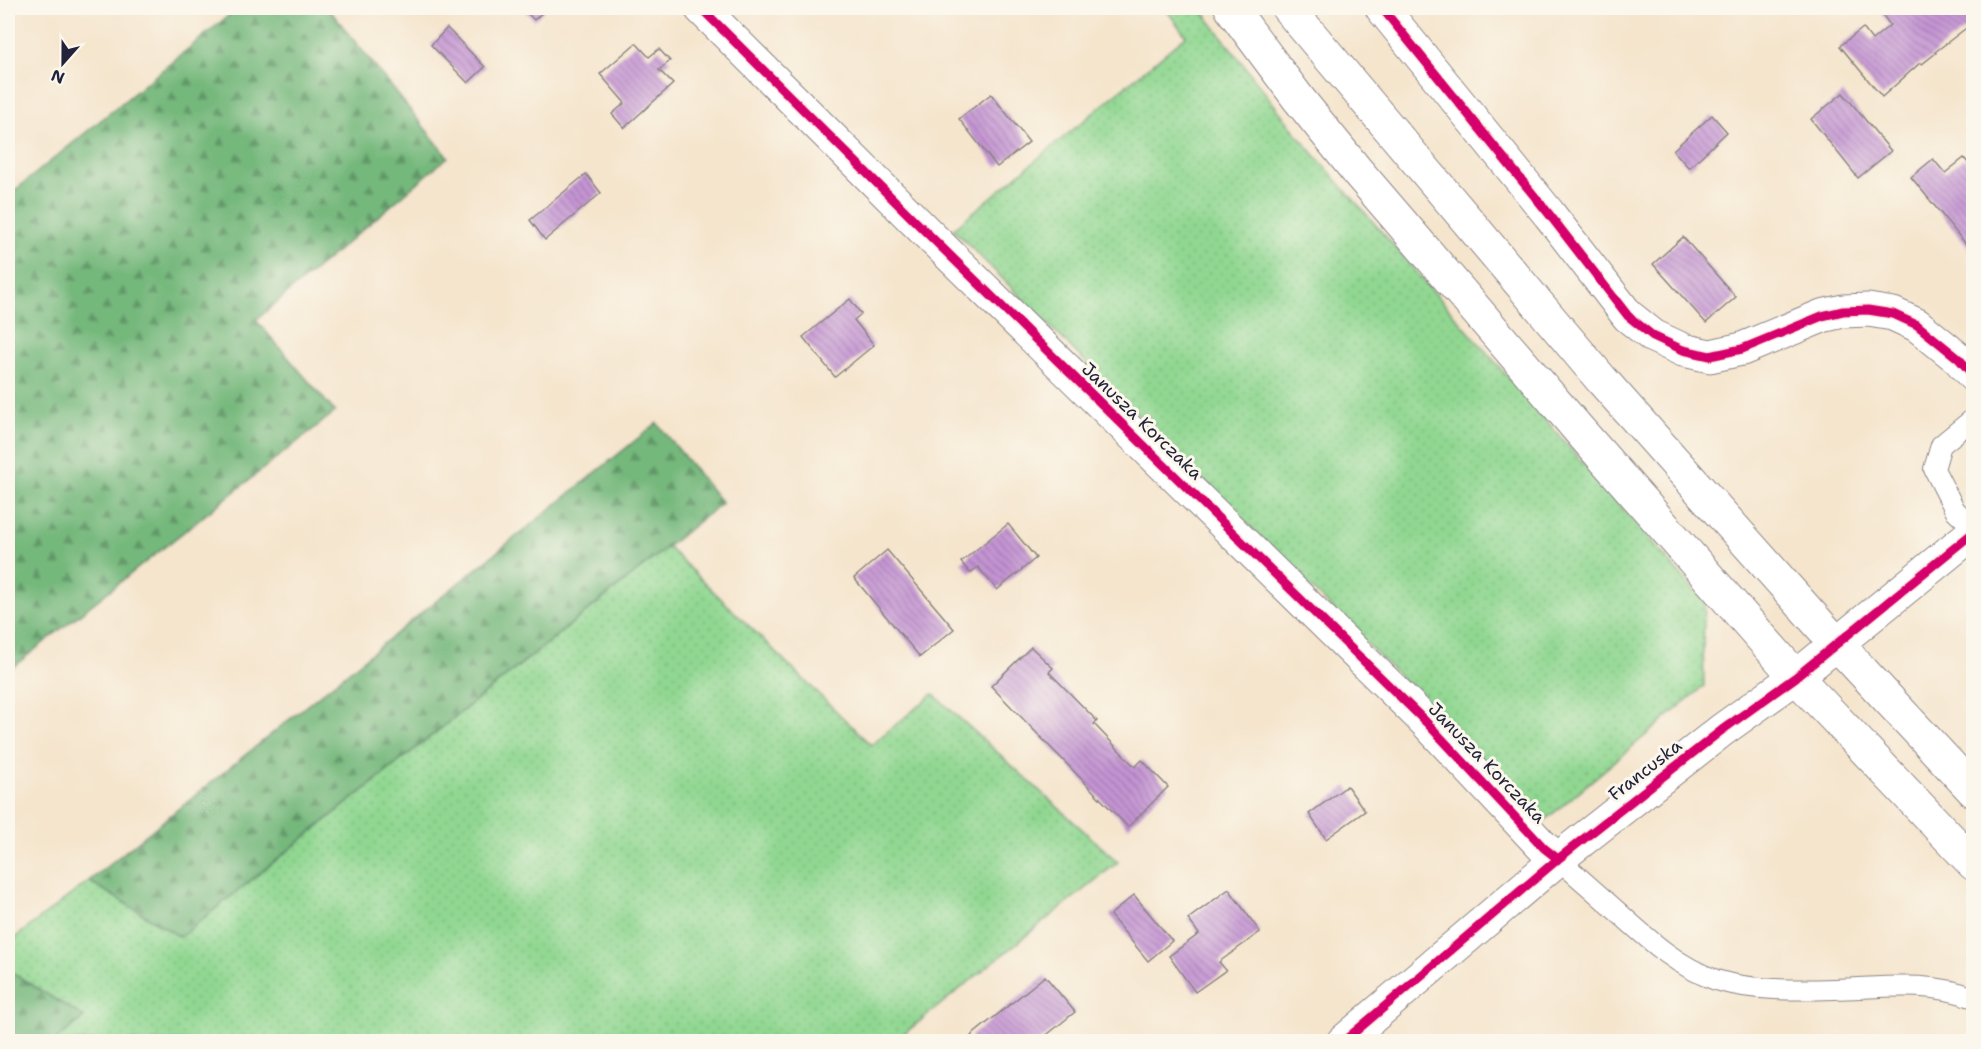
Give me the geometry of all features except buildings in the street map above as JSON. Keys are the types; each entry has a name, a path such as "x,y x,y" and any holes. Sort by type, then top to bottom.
{"main road":[{"name":"Janusza Korczaka","path":"701,8 1425,722 1544,848 1558,859"},
{"path":"1231,8 1298,98 1357,171 1572,421 1796,677 1974,864"},
{"path":"1288,8 1601,379 1836,643 1974,791"},
{"path":"1382,8 1550,214 1628,316 1653,336 1683,350 1710,356 1742,349 1821,316 1843,311 1868,310 1893,314 1917,325 1959,359 1974,376"},
{"name":"Francuska","path":"1343,1041 1558,859 1722,730 1796,677 1974,530"}],"lane":[{"path":"1974,418 1941,445 1934,469 1955,510 1974,530"},
{"path":"1558,859 1659,949 1690,968 1717,980 1765,988 1936,987 1974,998"}],"green space":[{"path":"238,8 328,8 448,157 256,320 335,412 8,671 8,196"},
{"path":"1165,8 1200,8 1299,137 1705,603 1704,686 1544,821 953,229 1186,36"},
{"path":"657,423 722,503 180,937 89,881"},
{"path":"668,547 871,745 933,694 1118,862 895,1041 54,1041 84,1018 8,970 8,943 89,881 180,937"},
{"path":"8,970 84,1017 54,1041 8,1041"}],"cycle path":[{"path":"701,8 1426,722 1544,848 1558,859"},
{"path":"1382,8 1549,214 1628,316 1653,336 1683,350 1710,356 1742,349 1822,316 1843,311 1868,310 1893,314 1917,325 1959,359 1974,376"},
{"path":"1343,1042 1558,859 1722,730 1796,677 1974,532"}]}
